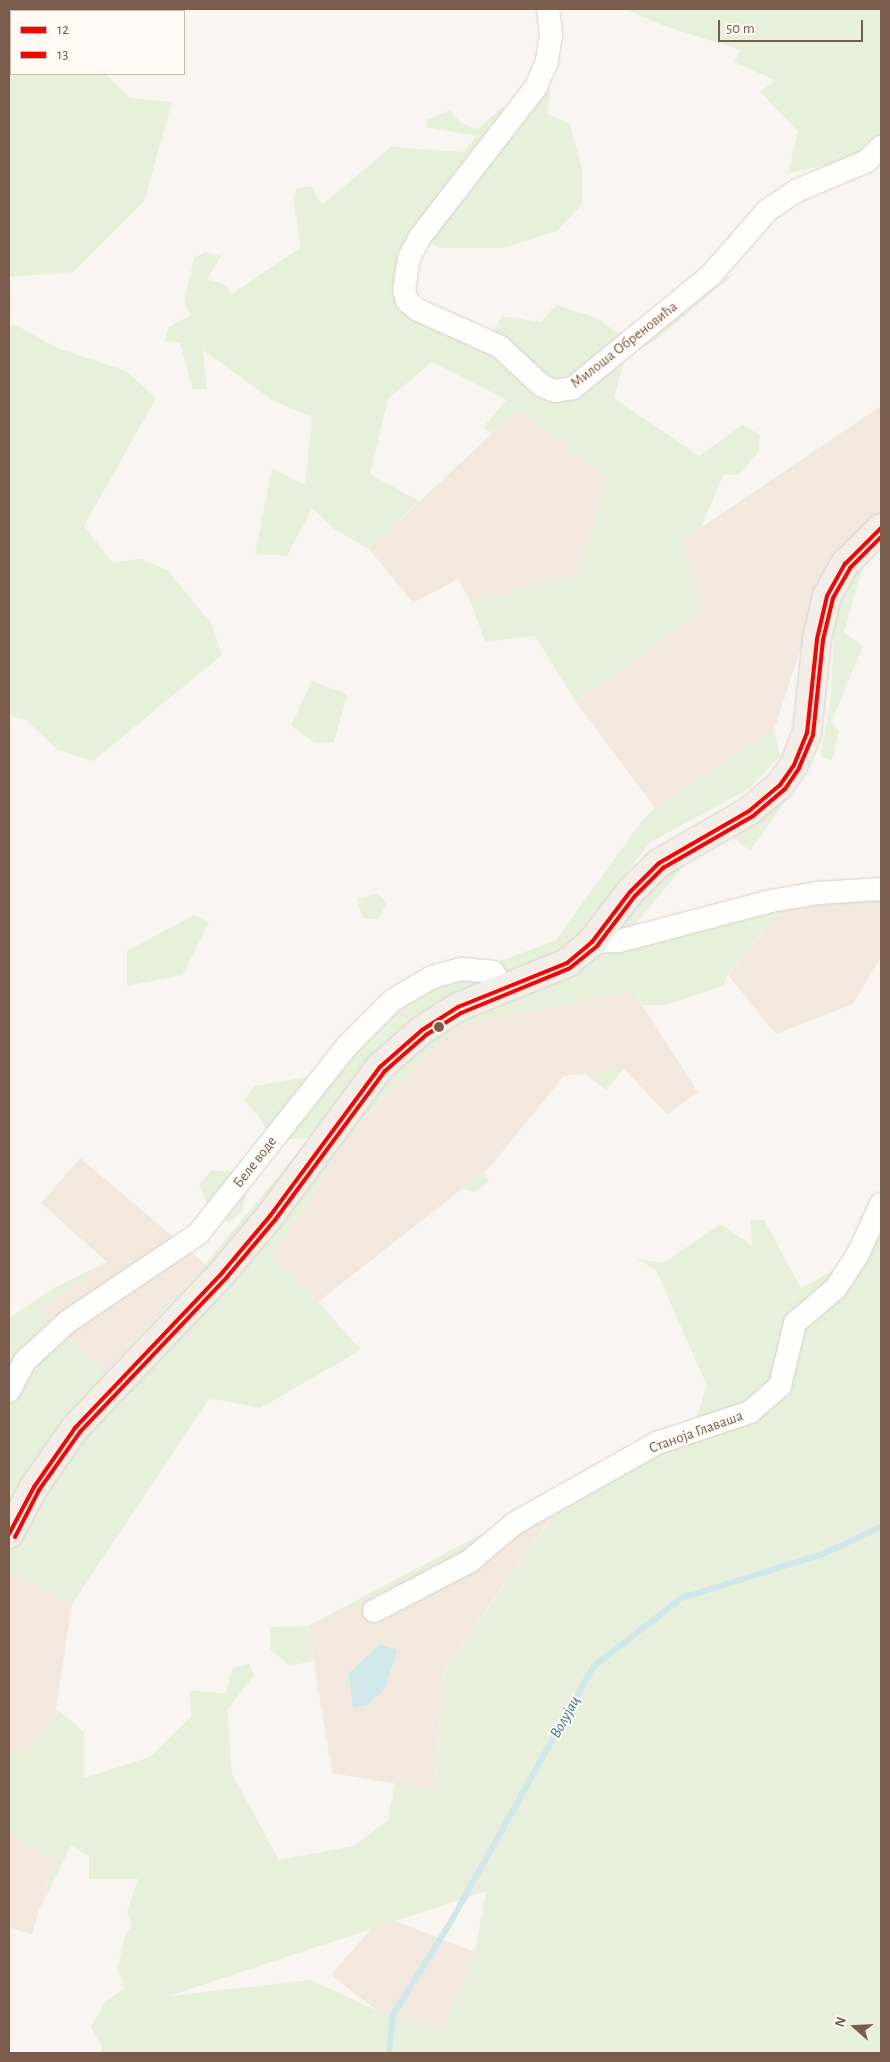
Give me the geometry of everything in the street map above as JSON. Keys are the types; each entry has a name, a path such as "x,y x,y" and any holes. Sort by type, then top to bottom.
{"main road":[{"path":"9,1534 39,1480 75,1428 222,1273 274,1210 380,1067 422,1030 458,1007 555,970 592,942 630,892 659,863 749,811 769,796 794,766 807,733 817,639 827,596 845,564 881,528"}],"street":[{"name":"Милоша Обреновића","path":"548,9 551,35 547,62 536,87 420,237 409,258 404,289 407,301 418,310 499,346 542,386 555,391 573,388 711,275 768,210 796,191 867,161 881,147"},
{"path":"592,942 619,941 771,901 818,893 881,889"},
{"name":"Беле воде","path":"9,1391 25,1361 66,1322 198,1234 346,1047 394,1000 432,977 461,969 493,972 505,989"},
{"name":"Станоја Главаша","path":"374,1611 470,1561 515,1523 657,1444 750,1412 780,1386 795,1324 836,1288 858,1254 881,1204"}],"shaded area":[{"path":"881,406 881,518 828,566 774,730 655,808 576,702 702,611 683,540"},
{"path":"518,409 607,478 576,575 471,602 458,579 413,603 369,549"},
{"path":"881,896 881,957 853,1004 776,1034 728,975 786,904"},
{"path":"633,991 698,1092 667,1114 624,1069 564,1076 490,1167 318,1302 272,1258 351,1132 455,1026"},
{"path":"80,1158 205,1264 105,1374 38,1309 107,1262 41,1203"},
{"path":"554,1513 444,1670 434,1790 332,1773 308,1626"},
{"path":"9,1569 72,1604 56,1708 28,1754 9,1748"},
{"path":"9,1834 54,1859 32,1934 9,1928"},
{"path":"382,1916 475,1952 440,2032 379,2012 331,1975"}],"green space":[{"path":"625,9 881,9 881,153 788,173 798,131 760,92 775,80 734,62 741,50 667,27"},
{"path":"9,17 10,75 106,75 130,98 172,102 144,201 73,272 9,277"},
{"path":"544,86 550,92 547,114 570,124 582,169 582,205 557,231 503,248 440,248 428,242 413,273 414,290 426,310 493,331 502,316 541,322 556,305 597,318 620,335 735,273 655,341 625,357 614,398 699,456 743,425 760,435 759,451 739,475 723,475 701,528 683,540 702,611 576,702 535,636 485,642 471,602 576,575 607,478 518,409 492,433 483,427 507,400 432,362 388,399 370,474 419,501 369,549 334,529 312,508 287,556 255,554 272,468 305,485 312,417 274,401 203,350 207,389 193,389 180,343 164,341 169,327 191,315 184,302 194,258 205,252 221,256 207,279 226,285 232,294 301,247 293,198 297,188 311,187 322,205 391,147 463,152 477,136 426,127 427,120 450,110 461,123 478,129 502,107 526,119 535,96"},
{"path":"9,324 16,325 57,348 126,371 156,398 84,526 112,562 142,559 168,571 211,623 222,655 93,761 58,750 26,720 9,716"},
{"path":"866,557 844,632 863,646 831,722 839,731 832,760 820,756 831,699 834,625 843,590"},
{"path":"312,681 347,694 334,742 315,743 291,726"},
{"path":"774,730 780,756 750,788 649,843 589,924 640,899 694,853 629,932 786,904 728,974 723,986 666,1005 643,1005 633,991 455,1026 351,1132 272,1258 318,1302 361,1350 260,1408 210,1398 72,1604 9,1569 9,1318 54,1288 107,1262 39,1309 106,1374 205,1264 310,1138 273,1140 260,1118 244,1100 254,1086 312,1076 420,976 493,964 556,940 641,822 655,808"},
{"path":"789,796 750,851 731,835"},
{"path":"377,893 387,903 378,919 363,918 357,900"},
{"path":"194,915 209,922 182,975 127,986 127,951"},
{"path":"624,1069 606,1090 585,1074"},
{"path":"212,1170 250,1174 242,1211 231,1222 214,1218 199,1185"},
{"path":"483,1171 489,1182 474,1192 462,1188"},
{"path":"881,1190 881,2053 100,2053 102,2046 91,2027 106,2001 125,1988 117,1969 125,1936 132,1926 127,1912 138,1879 89,1879 89,1857 71,1845 40,1908 54,1859 9,1834 9,1748 28,1754 56,1708 84,1732 84,1778 150,1757 191,1717 190,1691 226,1693 233,1668 249,1664 254,1675 227,1710 232,1774 279,1860 354,1846 388,1820 395,1783 434,1790 444,1671 554,1514 308,1626 695,1421 707,1386 656,1270 636,1258 663,1263 721,1224 752,1246 751,1220 764,1220 801,1288 847,1263 861,1231 860,1217","holes":["486,1891 475,1952 440,2032 379,2012 311,1980 169,1996"]},
{"path":"308,1626 313,1661 289,1666 270,1649 270,1627"}],"water":[{"path":"380,1644 397,1650 384,1690 367,1705 353,1708 349,1673"}],"waterway":[{"name":"Волујац","path":"389,2053 393,2015 449,1925 593,1667 682,1598 823,1554 881,1527"}],"transit line":[{"name":"12","path":"9,1534 34,1487 75,1428 222,1273 270,1216 380,1067 422,1030 458,1007 567,963 592,942 630,892 659,863 749,811 780,785 794,765 807,733 817,639 827,596 845,564 881,528"},
{"name":"13","path":"15,1537 39,1490 80,1432 227,1277 275,1220 385,1071 426,1035 461,1013 570,968 597,946 635,896 663,868 753,816 785,789 799,768 813,735 823,640 833,598 850,568 881,537"}]}
